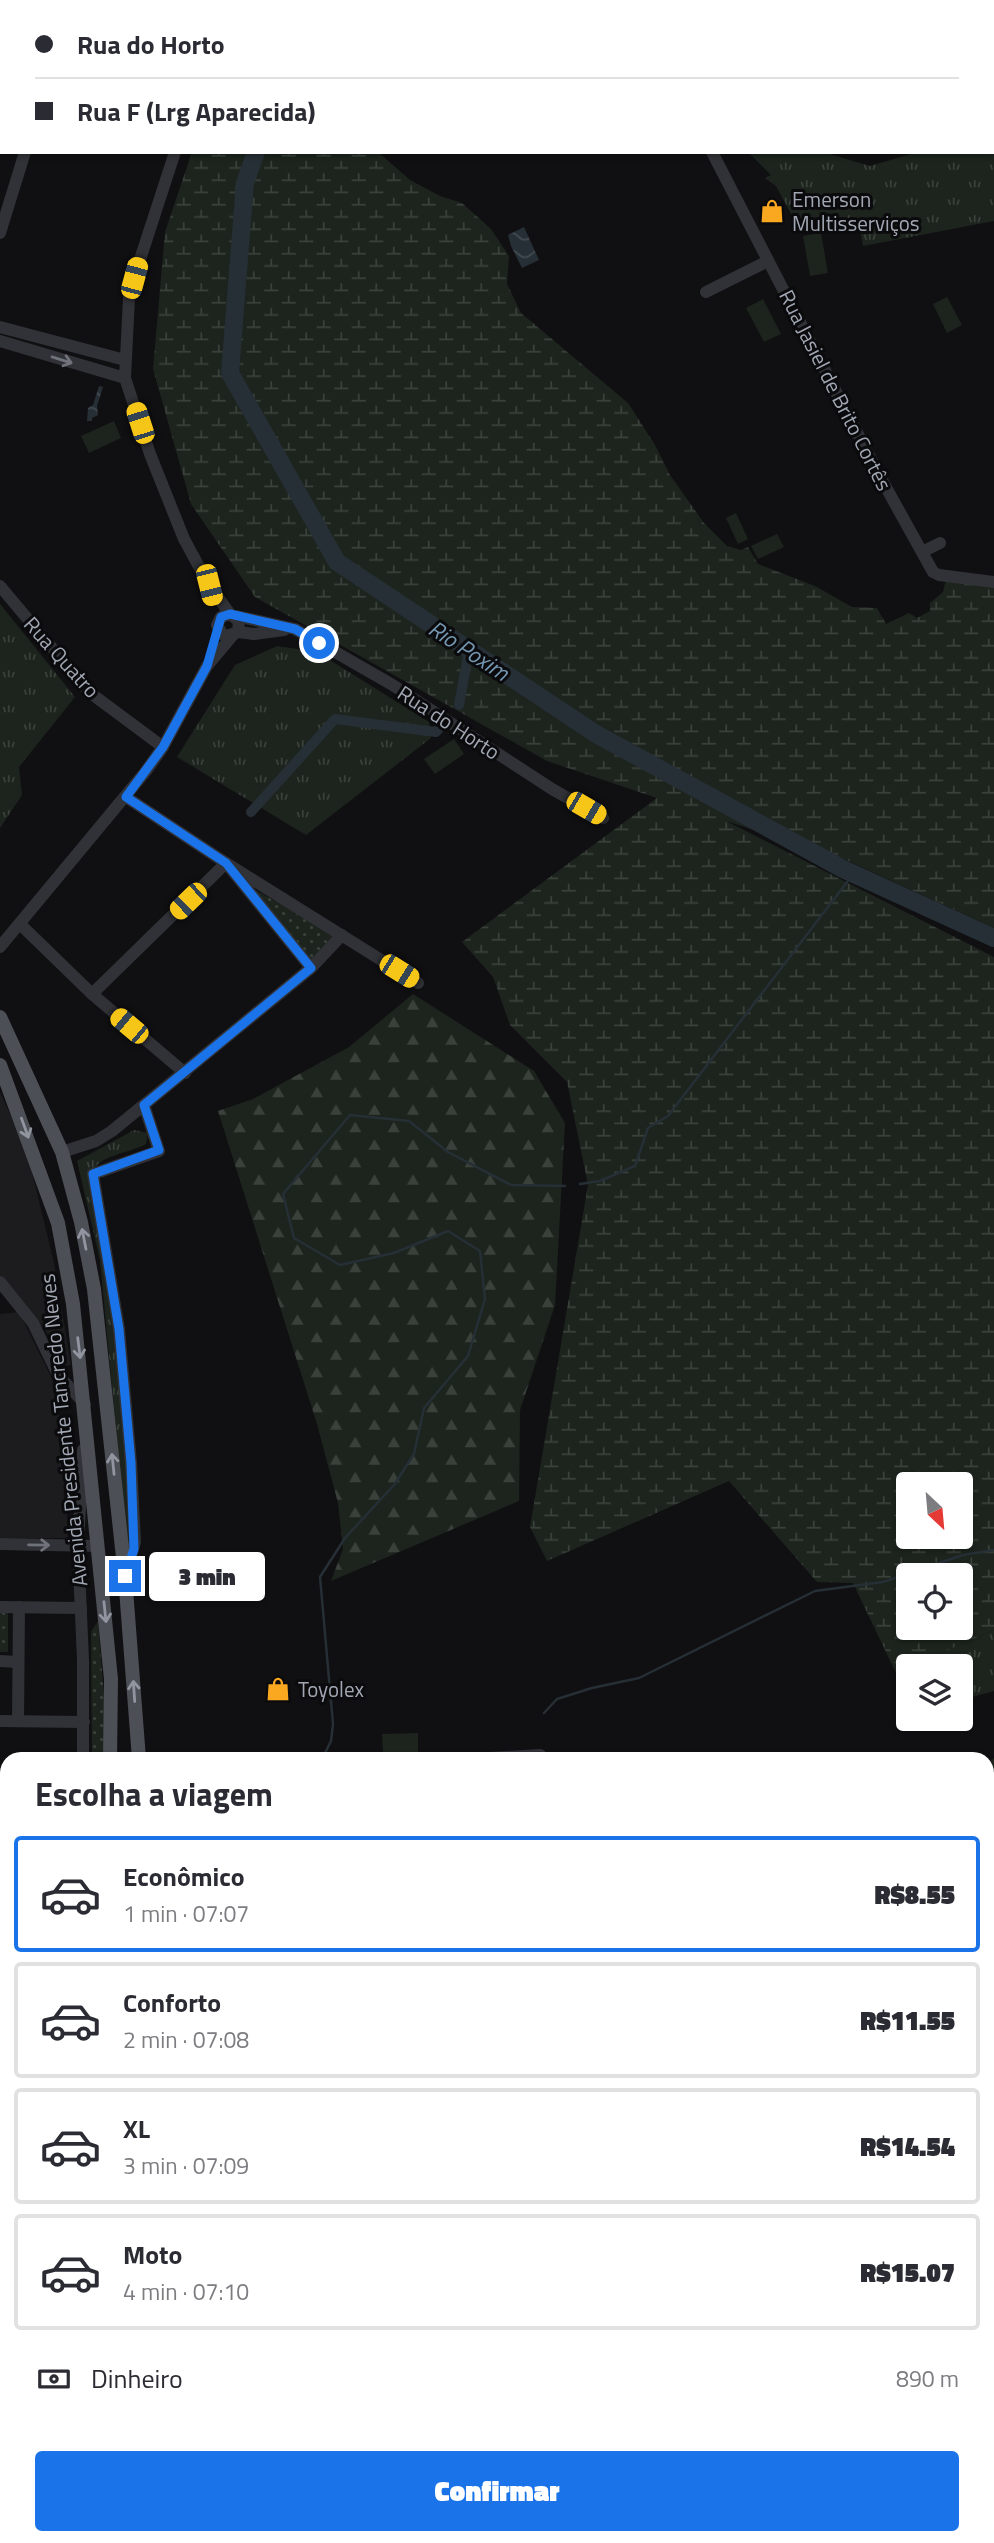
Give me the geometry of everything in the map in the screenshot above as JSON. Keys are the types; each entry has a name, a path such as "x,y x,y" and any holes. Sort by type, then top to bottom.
{"main road":[{"name":"Avenida Presidente Tancredo Neves","path":"0,1017 62,1152 81,1223 94,1289 125,1576 138,1752"},
{"name":"Avenida Presidente Tancredo Neves","path":"0,1065 58,1223 73,1304 111,1679 110,1752"}],"street":[{"path":"0,233 24,154"},
{"path":"0,947 126,797 163,747 207,666 235,634 239,621 209,585 171,510 125,378 130,298 134,278 174,154"},
{"name":"Rua Jasiel de Brito Cortês","path":"713,154 872,461 936,574 994,582"},
{"path":"706,292 768,261"},
{"path":"0,327 31,343 125,378"},
{"path":"0,341 31,343 125,360"},
{"path":"922,552 940,543"},
{"path":"209,585 222,634 254,634 295,629"},
{"name":"Rua Quatro","path":"0,586 89,692 163,747"},
{"path":"207,666 218,625 225,614 233,615"},
{"name":"Rua do Horto","path":"233,615 295,629 391,684 552,789 603,818"},
{"path":"126,797 418,983"},
{"path":"226,863 311,968"},
{"path":"92,994 226,863"},
{"path":"20,924 92,994 185,1073"},
{"path":"62,1152 104,1136 144,1105 311,968 342,935"},
{"path":"125,1576 134,1549 131,1463 119,1329 93,1174 159,1150 144,1105"},
{"path":"0,1282 33,1323 58,1375 85,1404 78,1546 83,1752"},
{"path":"0,1544 98,1546"},
{"path":"0,1607 81,1608"},
{"path":"18,1721 19,1607"},
{"path":"0,1661 17,1662"},
{"path":"0,1721 84,1722"}],"shaded area":[{"path":"0,1092 27,1151 54,1263 71,1365 66,1366 47,1333 0,1275"},
{"path":"19,1312 53,1381 64,1444 68,1538 0,1538 0,1314"}],"green space":[{"path":"191,154 380,154 410,180 440,196 462,203 491,229 509,256 507,284 521,313 628,403 655,445 670,475 704,523 727,546 741,550 748,547 758,564 815,586 852,607 877,608 886,624 909,613 917,618 930,611 930,603 943,592 947,576 994,582 994,928 844,859 726,821 994,957 994,1630 973,1639 973,1563 896,1563 896,1640 971,1640 939,1654 896,1654 896,1673 853,1583 817,1582 729,1481 547,1561 530,1527 588,1185 567,1082 510,1025 493,977 462,942 657,798 547,761 255,597 191,504 153,369 165,232"},
{"path":"750,154 830,154 870,166 911,154 994,154 994,221 863,246 859,225 801,232 776,186 765,178 771,175"},
{"path":"821,233 828,273 810,276 803,236"},
{"path":"947,297 962,325 947,333 933,304"},
{"path":"763,299 781,334 764,342 746,308"},
{"path":"114,421 121,438 89,453 81,436"},
{"path":"736,513 748,539 738,544 726,518"},
{"path":"777,534 784,547 758,559 751,546"},
{"path":"0,604 75,697 19,767 22,795 0,828"},
{"path":"277,646 317,652 429,722 431,738 306,835 177,757 235,665"},
{"path":"454,739 464,754 435,774 424,759"},
{"path":"251,888 337,934 312,962"},
{"path":"413,994 534,1071 565,1123 555,1305 520,1410 519,1501 331,1581 343,1549 338,1503 317,1424 218,1111 253,1099 349,1047"},
{"path":"134,1130 148,1133 146,1144 107,1158 89,1175 108,1263 133,1545 127,1545 100,1260 77,1161"},
{"path":"0,1613 8,1613 8,1652 0,1652"},
{"path":"98,1621 108,1752 92,1752 91,1632"},
{"path":"994,1630 994,1691 973,1697 973,1654 939,1654"},
{"path":"418,1733 418,1752 383,1752 382,1734"}],"water":[{"path":"524,227 539,260 522,268 508,235"},
{"path":"99,386 103,387 97,406 98,415 92,418 92,421 87,421 88,408 93,405"}],"waterway":[{"name":"Rio Poxim","path":"255,154 245,183 230,373 337,562 596,734 843,869 994,938"},
{"path":"459,705 469,650"},
{"path":"251,812 335,719 436,732 441,726"},
{"path":"580,1184 600,1181 635,1166 648,1128 668,1116 854,873"},
{"path":"326,1752 331,1741 333,1724 320,1577 345,1538 394,1485 414,1454 424,1408 468,1356 485,1299 480,1251 448,1231 394,1253 340,1265 294,1238 283,1194 350,1115 409,1121 448,1152 511,1185 565,1186"},
{"path":"544,1713 557,1699 639,1678 815,1591 883,1582 963,1555 994,1550"}],"place":[{"name":"Emerson Multisserviços","path":"772,211"},
{"name":"Toyolex","path":"278,1689"}],"route":[{"path":"125,1576 135,1542 131,1463 119,1329 93,1172 159,1150 144,1105 311,968 226,863 126,797 163,747 207,666 221,617 230,614 295,629 319,643"}]}
